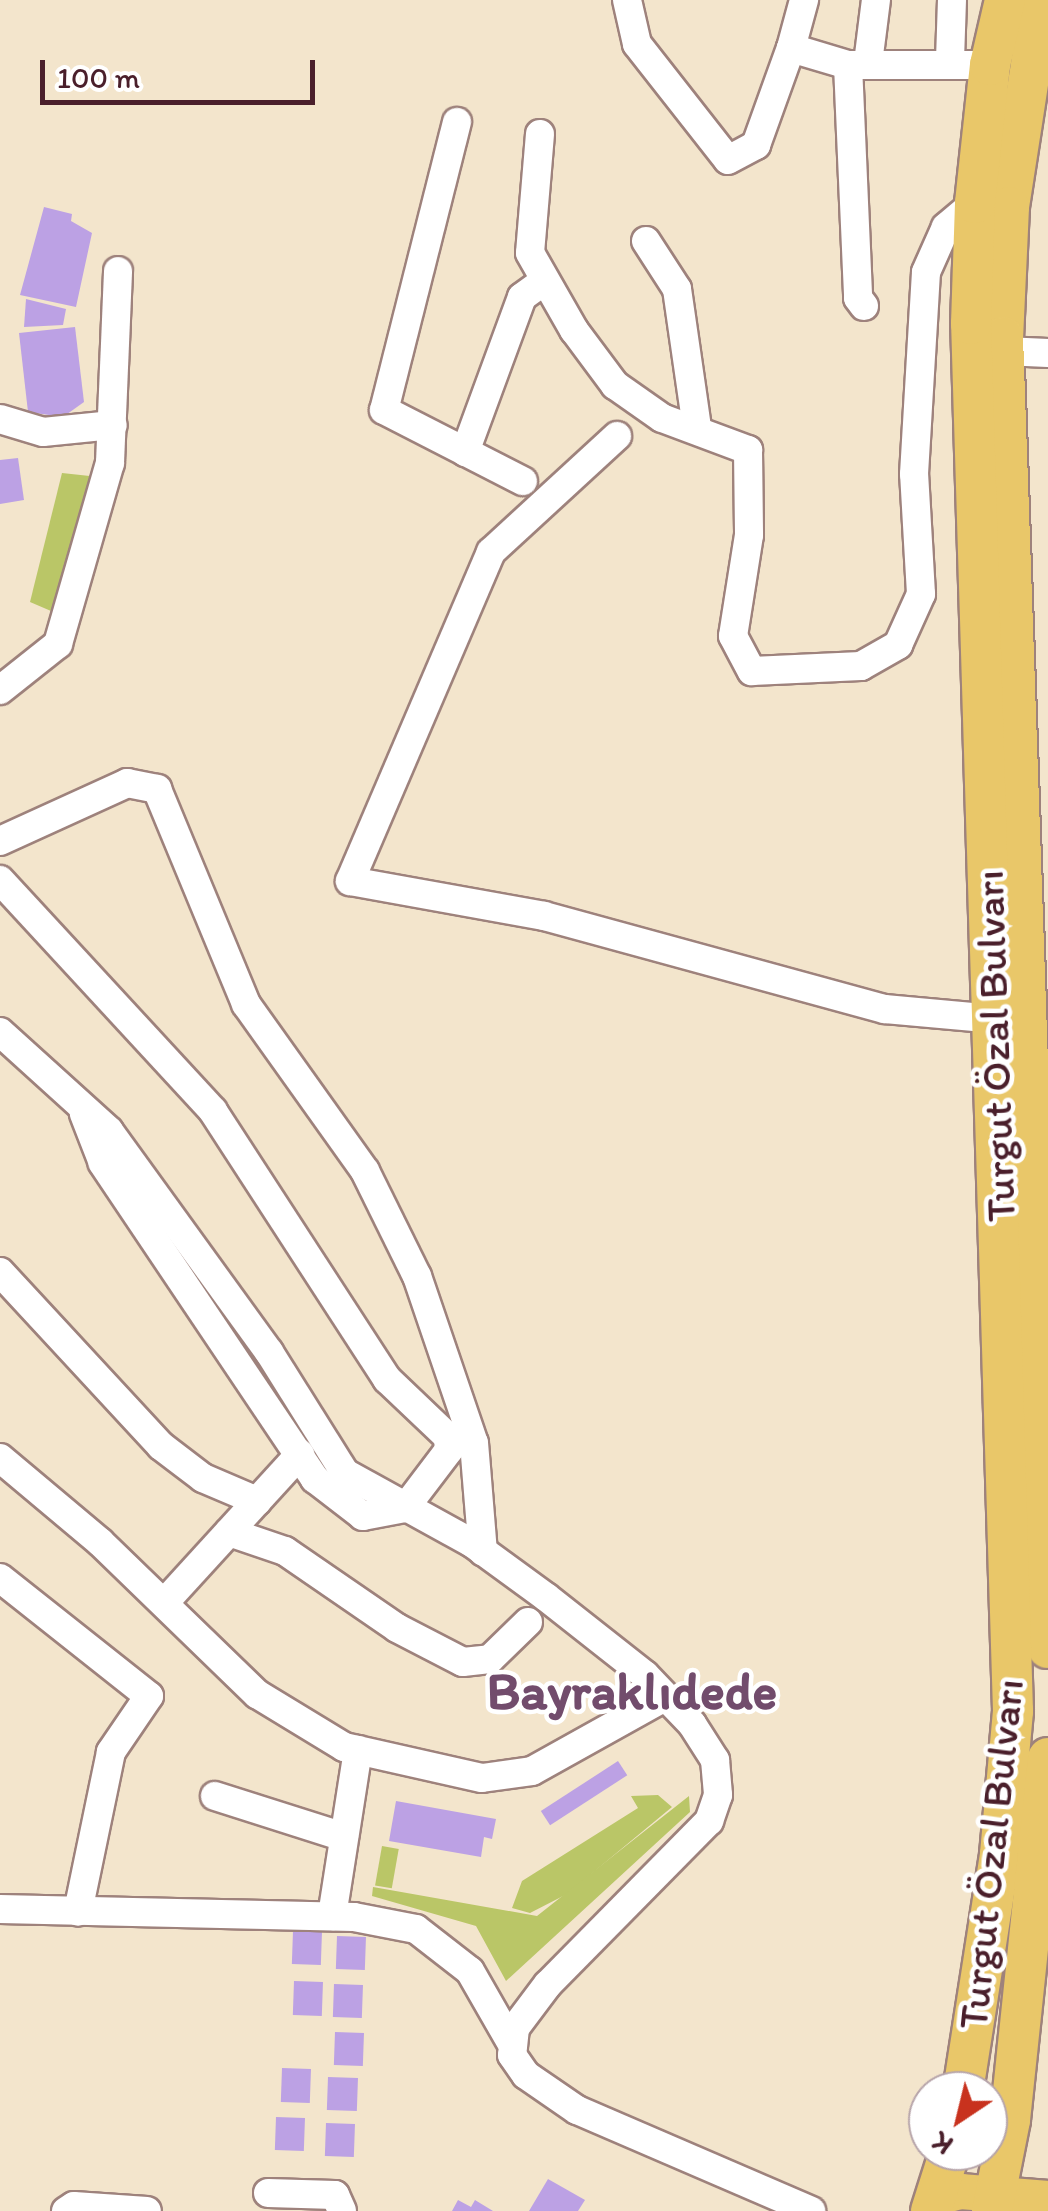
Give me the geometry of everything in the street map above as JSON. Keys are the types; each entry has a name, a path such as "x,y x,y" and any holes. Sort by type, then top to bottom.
{"highway":[{"name":"Turgut Özal Bulvarı","path":"966,2071 1000,1854 1013,1711 971,324 976,203 990,65 1005,0"},
{"name":"Turgut Özal Bulvarı","path":"1041,26 1008,207 1004,351 1048,1648"},
{"name":"Turgut Özal Bulvarı","path":"994,2204 1010,2120 1048,1758"},
{"path":"934,2204 944,2171"}],"main road":[{"path":"1010,2120 1016,2159 1025,2174 1048,2184"},
{"path":"934,2204 960,2191 994,2204 1048,2198"}],"street":[{"path":"627,0 637,44 728,160 756,145 792,48 804,0"},
{"path":"864,306 858,298 858,64 876,0"},
{"path":"950,60 952,0"},
{"path":"792,48 858,64 950,60 990,65"},
{"path":"457,122 384,410 523,481"},
{"path":"540,134 530,253 543,282 615,385 662,418 748,450 749,535 733,636 752,671 861,666 898,645 921,594 914,474 926,272 946,227 976,203"},
{"path":"646,241 678,289 697,428"},
{"path":"0,690 58,644 110,463 118,271"},
{"path":"465,452 522,297 543,282"},
{"path":"1004,351 1048,353"},
{"path":"0,419 42,432 114,425"},
{"path":"617,436 491,552 350,882 544,916 885,1008 994,1020"},
{"path":"0,841 127,783 157,789 246,1004 365,1171 418,1276 474,1443 483,1552"},
{"path":"0,880 214,1111 387,1378 448,1437 448,1450 406,1508 363,1516 325,1488 103,1163 78,1098"},
{"path":"0,1032 78,1098 110,1132 269,1352 322,1444 345,1474 483,1552 666,1696 715,1760 718,1795 708,1821 548,1984 516,2028 513,2046"},
{"path":"0,1272 161,1446 203,1478 257,1501"},
{"path":"164,1603 300,1454"},
{"path":"0,1460 164,1603 258,1694 358,1750 482,1778 532,1772 666,1696"},
{"path":"229,1532 294,1556 398,1628 463,1662 490,1659 528,1622"},
{"path":"0,1578 20,1587 148,1696 111,1752 78,1912"},
{"path":"332,1916 358,1750"},
{"path":"215,1796 344,1836"},
{"path":"0,1908 332,1916 416,1929 470,1971 526,2075 568,2105 811,2211"},
{"path":"268,2192 335,2196 342,2211"},
{"path":"66,2211 147,2211"}],"green space":[{"path":"62,473 99,477 58,614 30,602"},
{"path":"658,1795 672,1807 567,1894 530,1913 512,1908 522,1881 638,1808 631,1796"},
{"path":"689,1796 690,1812 506,1981 476,1926 372,1896 373,1887 537,1916"},
{"path":"382,1846 399,1849 392,1888 375,1885"}],"building":[{"path":"44,207 72,214 71,221 92,233 76,307 20,295"},
{"path":"26,299 66,309 63,325 24,327"},
{"path":"75,327 84,402 63,417 28,412 19,333"},
{"path":"18,458 24,500 0,504 0,460"},
{"path":"618,1761 627,1775 550,1825 541,1811"},
{"path":"396,1801 496,1819 492,1839 484,1837 481,1857 389,1841"},
{"path":"293,1931 322,1932 321,1965 292,1964"},
{"path":"337,1936 366,1937 365,1970 336,1969"},
{"path":"294,1981 323,1982 322,2016 293,2015"},
{"path":"334,1984 363,1985 362,2018 333,2017"},
{"path":"335,2032 364,2033 363,2066 334,2065"},
{"path":"282,2068 311,2069 310,2103 281,2102"},
{"path":"328,2077 358,2078 357,2111 327,2110"},
{"path":"276,2117 305,2118 304,2151 275,2150"},
{"path":"326,2123 355,2124 354,2157 325,2156"},
{"path":"548,2179 585,2200 578,2211 529,2211"},
{"path":"458,2200 471,2207 475,2200 493,2211 452,2211"}],"district":[{"name":"Bayraklıdede","path":"632,1692"}]}
